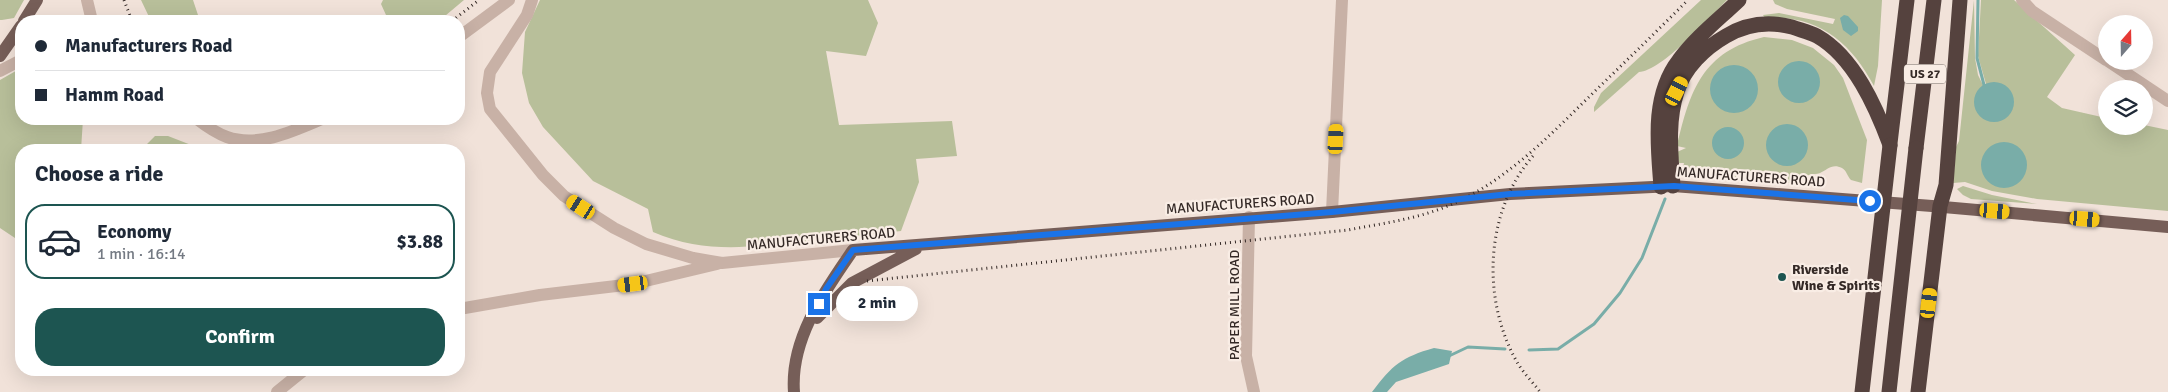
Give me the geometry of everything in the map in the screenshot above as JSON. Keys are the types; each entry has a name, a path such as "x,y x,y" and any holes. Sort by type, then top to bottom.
{"highway":[{"path":"1667,187 1658,135 1661,104 1666,85 1677,62 1700,36 1739,0"},
{"name":"US 27","path":"1862,392 1907,0"},
{"name":"US 27","path":"1889,392 1934,0"},
{"path":"1918,392 1940,206 1946,185 1960,0"},
{"path":"1667,187 1670,136 1677,91 1693,63 1710,47 1736,30 1749,26 1775,24 1788,26 1816,36 1826,42 1856,76 1869,95 1890,145"}],"main road":[{"path":"28,15 37,0"},
{"path":"0,56 15,35"},
{"name":"MANUFACTURERS ROAD","path":"853,250 921,246 1249,217 1332,212 1510,194 1667,187 1940,206 2168,227"},
{"path":"807,329 852,284 921,246"},
{"path":"794,392 793,376 797,351 826,289 853,250"}],"street":[{"path":"87,0 91,15"},
{"path":"465,33 509,0"},
{"name":"MANUFACTURERS ROAD","path":"532,0 526,15 490,72 487,93 490,108 543,175 564,196 614,228 646,244 693,258 722,262 853,250"},
{"path":"1332,212 1342,0"},
{"path":"2022,0 2032,11 2098,55"},
{"path":"0,71 15,63"},
{"path":"2121,70 2168,101"},
{"path":"206,125 213,130 241,140 275,137 306,125"},
{"name":"PAPER MILL ROAD","path":"1249,217 1246,356 1254,392"},
{"path":"465,308 540,295 633,284 722,262"},
{"path":"277,392 297,376"}],"green space":[{"path":"0,0 24,0 14,18 0,20"},
{"path":"141,0 193,0 198,15 148,15"},
{"path":"383,0 464,0 446,15 386,15 381,4"},
{"path":"540,0 868,0 878,23 866,56 826,51 839,125 952,121 957,156 916,159 919,182 901,231 745,247 690,244 653,232 648,209 593,181 543,127 529,103 522,73 525,32"},
{"path":"1701,0 1727,0 1672,54 1649,69 1639,72 1594,112 1594,107 1601,93"},
{"path":"1773,0 1882,0 1878,66 1874,86 1855,56 1830,34 1816,26 1801,21 1784,18 1765,18 1763,15 1779,13 1833,24 1835,19 1787,9 1775,4"},
{"path":"1974,0 1975,58 1978,75 1983,85 1986,84 1978,56 1981,0 2014,0 2075,55 2047,97 2062,108 2098,116 2098,135 2153,135 2153,127 2168,130 2168,211 2037,199 1992,191 1965,182 1953,183 1956,147 1959,141"},
{"path":"1764,37 1792,40 1813,48 1834,65 1843,78 1867,140 1862,183 1851,180 1844,169 1835,166 1820,173 1801,178 1800,184 1695,175 1683,168 1684,163 1679,163 1677,152 1686,148 1677,146 1682,126 1694,91 1703,76 1713,63 1726,52 1743,43"},
{"path":"15,71 15,125 83,125 81,144 15,144 15,238 0,228 0,80"},
{"path":"155,136 168,136 189,144 147,144"},
{"path":"1963,186 1992,195 2037,204 1971,199 1957,189"}],"water":[{"path":"1844,15 1848,16 1858,27 1858,31 1851,36 1843,30 1840,18"},
{"path":"1803,61 1811,64 1817,70 1820,82 1817,94 1811,100 1795,103 1787,100 1781,94 1778,78 1781,70 1787,64"},
{"path":"1729,65 1739,65 1751,72 1758,84 1758,94 1751,106 1739,113 1729,113 1721,109 1714,102 1710,94 1710,84 1714,76 1721,69"},
{"path":"1994,82 2008,88 2014,102 2008,116 1994,122 1980,116 1974,102 1980,88"},
{"path":"1787,124 1802,130 1808,145 1802,160 1787,166 1772,160 1766,145 1772,130"},
{"path":"1728,127 1734,128 1739,132 1743,137 1743,149 1739,154 1734,158 1728,159 1722,158 1717,154 1713,149 1712,143 1713,137 1717,132 1722,128"},
{"path":"2000,142 2008,142 2017,146 2023,152 2027,165 2023,178 2017,184 2008,188 2000,188 1991,184 1985,178 1981,169 1981,161 1985,152 1991,146"},
{"path":"1434,348 1452,351 1449,364 1396,382 1387,392 1372,392 1398,363"}],"waterway":[{"path":"1978,0 1977,58 1984,85"},
{"path":"1529,350 1558,349 1594,324 1620,293 1642,258 1665,199"},
{"path":"1449,356 1468,347 1505,349"}],"railway":[{"path":"124,0 130,15"},
{"path":"460,15 479,0"},
{"path":"867,281 1348,230 1429,213 1462,200 1483,188 1522,159 1559,127 1688,0"},
{"path":"1533,156 1517,178 1505,203 1497,229 1494,256 1494,284 1498,311 1505,337 1519,366 1540,392"}],"place":[{"name":"Riverside Wine & Spirits","path":"1782,277"}],"route":[{"path":"819,304 826,289 853,250 921,246 1249,217 1332,212 1510,194 1674,186 1870,201"}]}
